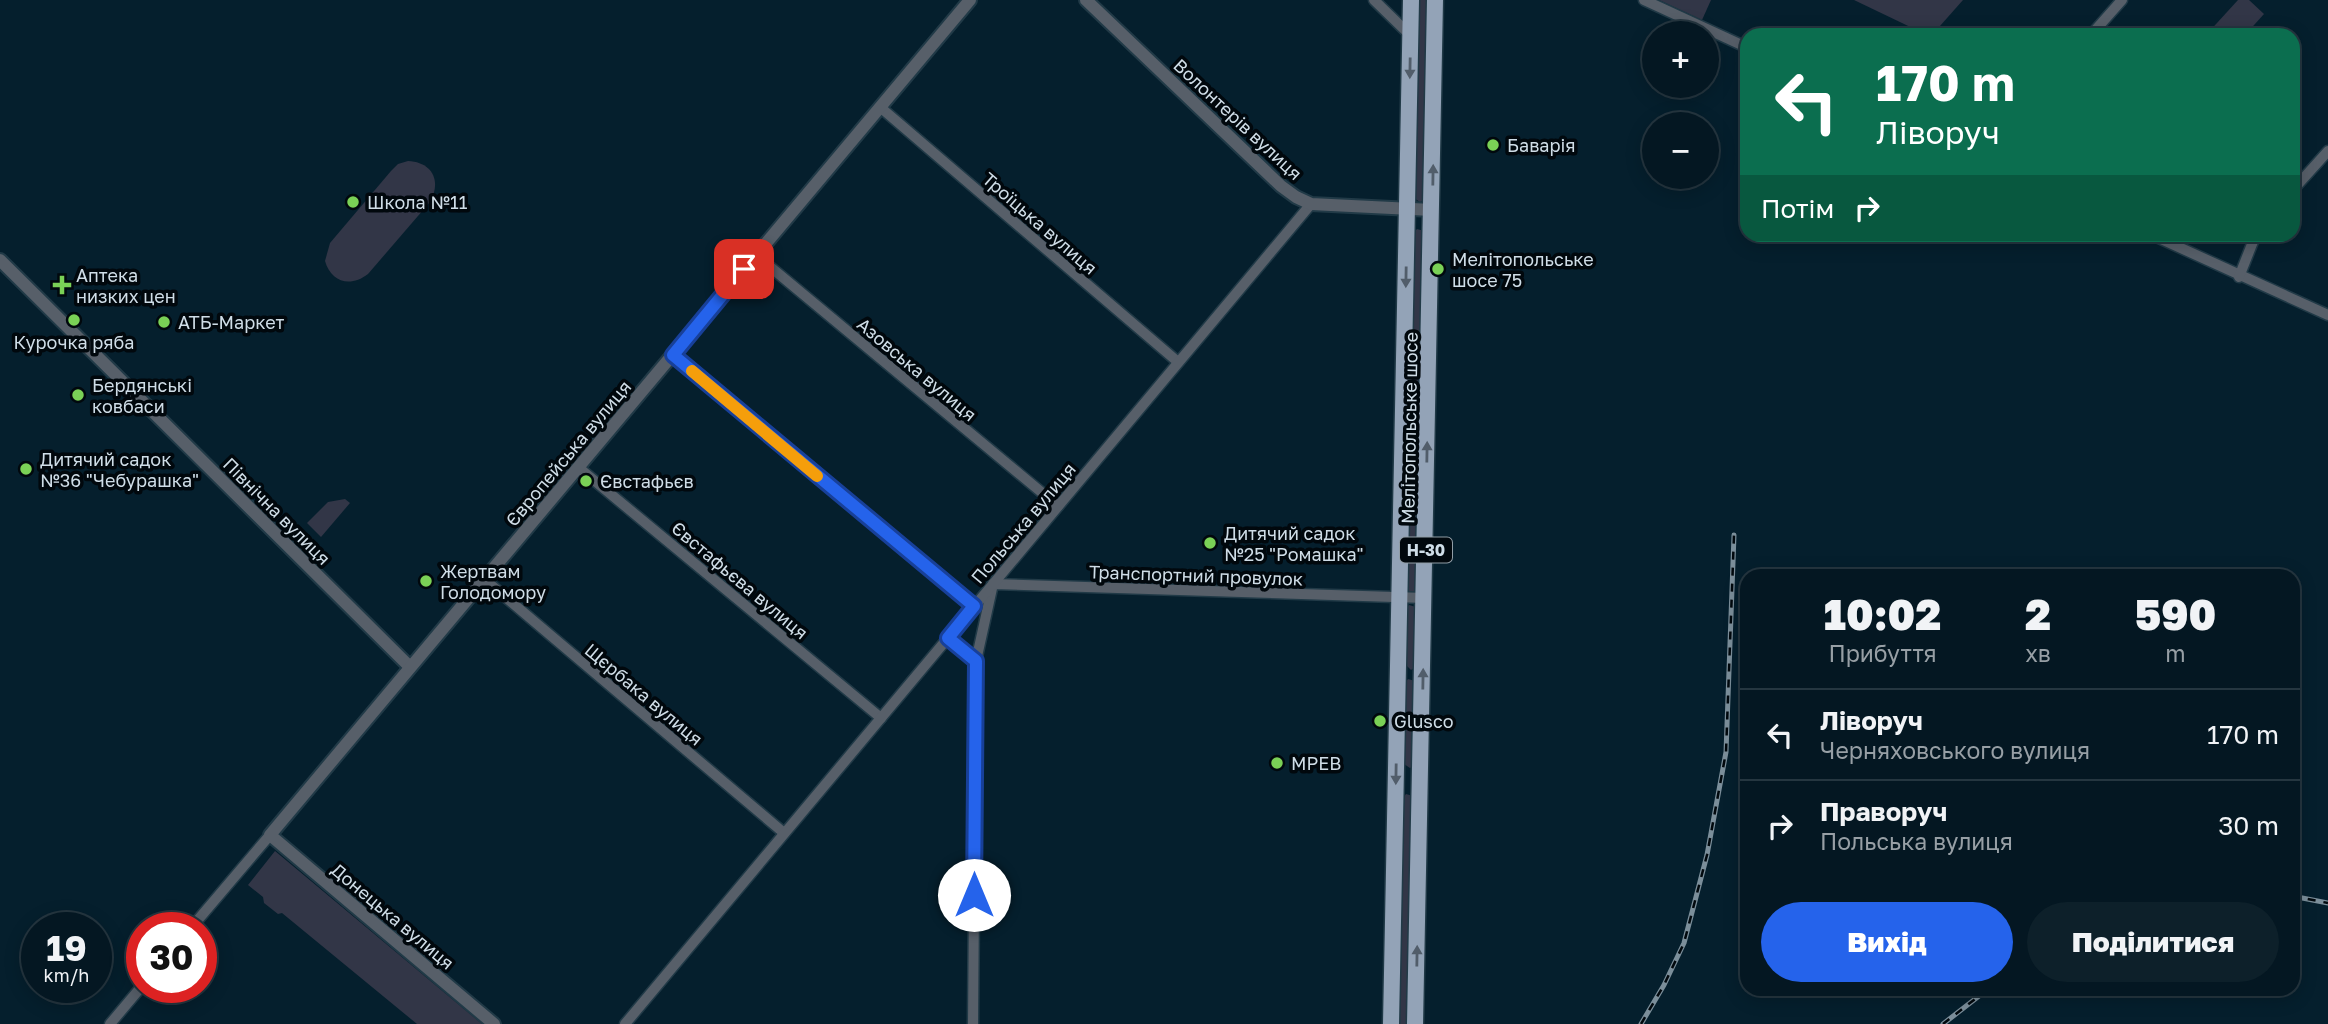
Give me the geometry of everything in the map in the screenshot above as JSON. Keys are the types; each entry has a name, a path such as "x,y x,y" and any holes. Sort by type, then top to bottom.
{"main road":[{"name":"Мелітопольське шосе","path":"1391,1024 1411,0"},
{"name":"Мелітопольське шосе","path":"1415,1024 1435,0"}],"street":[{"name":"Європейська вулиця","path":"205,912 970,0"},
{"name":"Волонтерів вулиця","path":"1086,0 1281,186 1296,197 1311,204 1432,210"},
{"path":"1374,0 1410,35"},
{"path":"1644,0 1740,44"},
{"path":"2097,28 2122,0"},
{"name":"Троїцька вулиця","path":"880,107 1178,362"},
{"path":"2300,182 2328,151"},
{"name":"Польська вулиця","path":"625,1024 1311,204"},
{"path":"2167,242 2328,315"},
{"path":"2239,277 2253,242"},
{"name":"Азовська вулиця","path":"756,255 1058,506"},
{"name":"Північна вулиця","path":"0,260 410,667"},
{"path":"673,355 974,606"},
{"name":"Євстафьєва вулиця","path":"578,467 881,718"},
{"name":"Щєрбака вулиця","path":"484,579 784,833"},
{"path":"973,1024 976,661 993,584"},
{"name":"Транспортний провулок","path":"993,584 1425,598"},
{"path":"948,638 976,661"},
{"name":"Донецька вулиця","path":"270,835 494,1024"},
{"path":"110,1024 128,1003"}],"shaded area":[{"path":"1418,0 1429,0 1424,200 1420,202 1414,198"},
{"path":"1659,0 1711,0 1702,20"},
{"path":"1854,0 1963,0 1938,28 1912,28"},
{"path":"2238,0 2249,0 2264,14 2251,28 2212,28"},
{"path":"408,161 423,165 433,174 435,187 430,202 368,274 348,282 336,278 325,261 330,243 391,171 398,164"},
{"path":"1417,229 1424,231 1418,590 1415,594 1410,594 1407,590 1414,232"},
{"path":"345,499 350,503 321,537 307,523 328,502"},
{"path":"1409,605 1416,607 1415,667 1411,670 1406,665 1406,609"},
{"path":"1408,679 1415,681 1413,766 1410,768 1404,764 1405,683"},
{"path":"1406,794 1413,796 1409,1024 1399,1024 1403,798"},
{"path":"275,851 482,1024 417,1024 282,913 278,914 264,903 263,897 248,885"}],"railway":[{"path":"1641,1024 1684,943 1707,855 1726,752 1734,535"},
{"path":"2300,898 2328,903"},
{"path":"1943,1024 1979,996"}],"slow traffic":[{"path":"692,371 817,476"}],"place":[{"name":"Баварія","path":"1493,145"},
{"name":"Школа №11","path":"353,202"},
{"name":"Мелітопольське шосе 75","path":"1438,269"},
{"name":"Аптека низких цен","path":"62,285"},
{"name":"Курочка ряба","path":"74,320"},
{"name":"АТБ-Маркет","path":"164,322"},
{"name":"Бердянські ковбаси","path":"78,395"},
{"name":"Дитячий садок №36 \"Чебурашка\"","path":"26,469"},
{"name":"Євстафьєв","path":"586,481"},
{"name":"Дитячий садок №25 \"Ромашка\"","path":"1210,543"},
{"name":"Жертвам Голодомору","path":"426,581"},
{"name":"Glusco","path":"1380,721"},
{"name":"МРЕВ","path":"1277,763"}],"route":[{"path":"744,269 673,355 974,606 948,638 976,661 974,895"}]}
